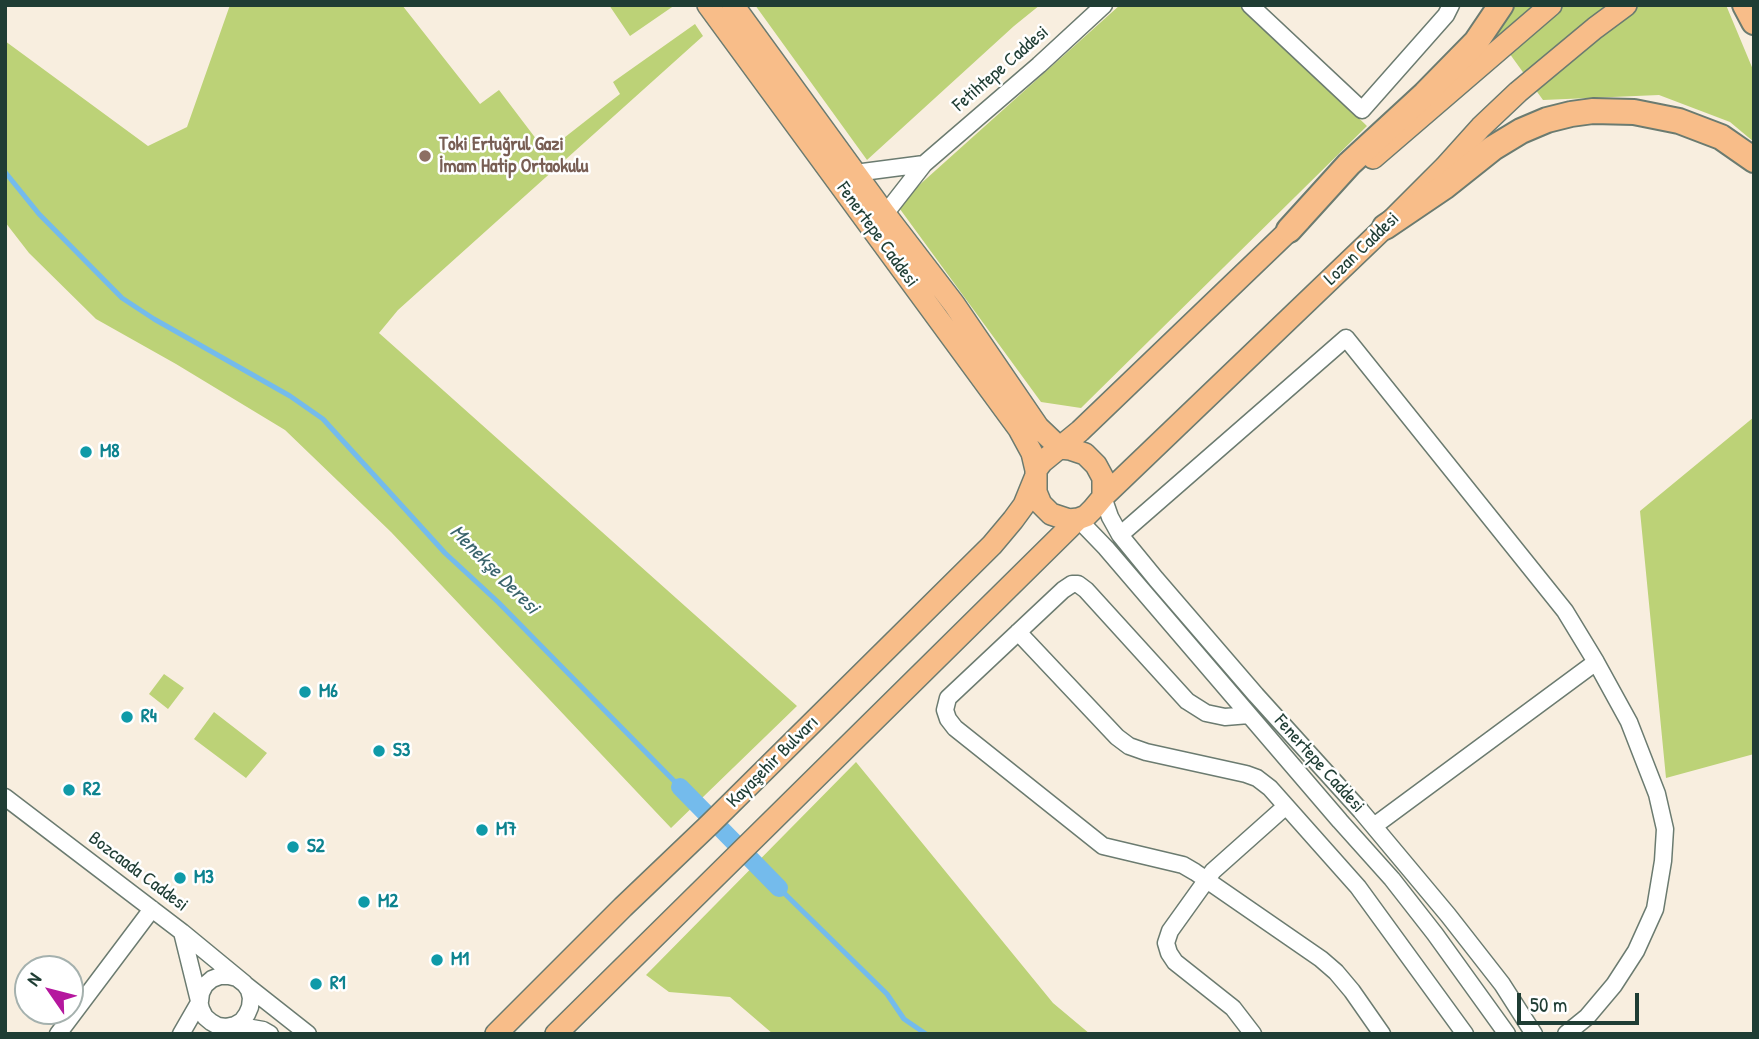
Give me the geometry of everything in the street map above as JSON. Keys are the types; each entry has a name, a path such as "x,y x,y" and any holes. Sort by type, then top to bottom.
{"highway":[{"path":"1289,229 1349,164 1425,94 1476,42 1501,5"},
{"path":"1745,5 1754,22"},
{"path":"1385,227 1444,187 1493,148 1521,131 1547,120 1572,114 1593,111 1634,112 1679,121 1721,137 1754,160"}],"main road":[{"name":"Fenertepe Caddesi","path":"708,5 1019,429 1032,453 1035,474"},
{"name":"Fenertepe Caddesi","path":"733,5 954,304 1038,427 1060,448"},
{"path":"1060,448 1084,454 1096,465 1103,478 1103,497 1094,509 1078,519 1069,520 1051,514 1041,504 1036,492 1035,474 1049,455 1090,422 1289,229 1551,5"},
{"name":"Lozan Caddesi","path":"1103,497 1385,227 1518,92 1626,5"},
{"name":"Kayaşehir Bulvarı","path":"496,1034 992,545 1024,505 1035,474"},
{"name":"Kayaşehir Bulvarı","path":"556,1034 1078,519"}],"street":[{"name":"Fetihtepe Caddesi","path":"885,214 923,164 1104,5"},
{"path":"1250,5 1362,110 1446,15 1451,5"},
{"path":"855,173 923,164"},
{"path":"1120,536 1346,338 1565,611 1629,722 1657,794 1665,829 1655,909 1636,951 1614,985 1587,1017 1566,1034"},
{"name":"Fenertepe Caddesi","path":"1103,497 1120,536 1241,678 1374,826 1448,915 1502,984 1534,1034"},
{"name":"Fenertepe Caddesi","path":"1078,519 1392,878 1507,1034"},
{"path":"1249,715 1226,717 1206,713 1186,701 1078,584 1072,584 1063,590 948,698 945,710 954,728 1103,846 1183,865 1329,966 1352,991 1382,1034"},
{"path":"1018,632 1117,737 1129,746 1246,774 1270,788 1358,887 1465,1034"},
{"path":"1374,826 1596,662"},
{"name":"Bozcaada Caddesi","path":"5,797 182,932 308,1034"},
{"path":"1253,1034 1233,1008 1175,962 1166,943 1170,931 1213,871 1286,806"},
{"path":"58,1034 152,909"},
{"path":"181,1034 200,1002 205,985 212,979 220,976 237,978 244,984 251,998 247,1014 235,1025 218,1026 205,1017 201,1009 200,1002 182,932"},
{"path":"235,1025 270,1034"}],"green space":[{"path":"230,5 402,5 480,104 499,90 546,152 620,94 613,82 695,24 703,36 398,310 379,333 797,706 671,828 391,532 285,430 96,319 29,253 5,222 5,41 148,146 187,127"},
{"path":"609,5 675,5 630,36"},
{"path":"755,5 1040,5 867,160"},
{"path":"1120,5 1241,5 1367,126 1081,408 1041,402 897,205"},
{"path":"1510,5 1726,5 1754,72 1754,142 1730,122 1659,95 1543,100 1494,32"},
{"path":"1754,417 1754,754 1666,778 1640,511"},
{"path":"164,674 184,688 168,709 149,694"},
{"path":"214,712 267,753 246,778 194,739"},
{"path":"856,762 1053,1003 1090,1034 773,1034 730,997 669,992 646,975"}],"waterway":[{"name":"Menekşe Deresi","path":"5,172 39,214 122,298 290,396 323,419 445,553 498,602 680,787"},
{"name":"Menekşe Deresi","path":"680,787 779,888"},
{"name":"Menekşe Deresi","path":"779,888 887,994 904,1019 926,1034"}],"place":[{"name":"Toki Ertuğrul Gazi İmam Hatip Ortaokulu","path":"425,156"},
{"name":"M8","path":"86,452"},
{"name":"M6","path":"305,692"},
{"name":"R4","path":"127,717"},
{"name":"S3","path":"379,751"},
{"name":"R2","path":"69,790"},
{"name":"M7","path":"482,830"},
{"name":"S2","path":"293,847"},
{"name":"M3","path":"180,878"},
{"name":"M2","path":"364,902"},
{"name":"M1","path":"437,960"},
{"name":"R1","path":"316,984"}]}
